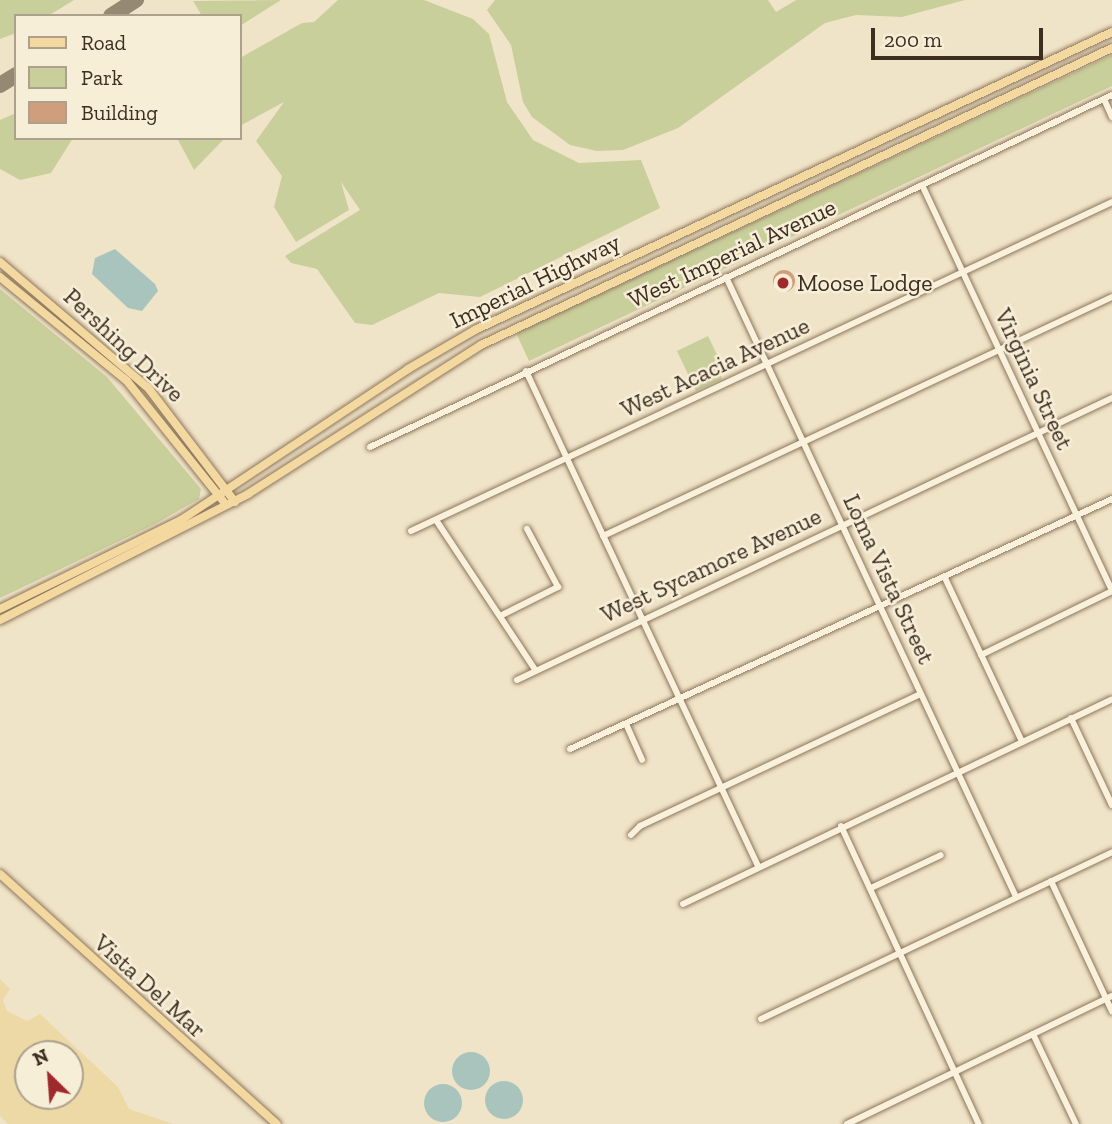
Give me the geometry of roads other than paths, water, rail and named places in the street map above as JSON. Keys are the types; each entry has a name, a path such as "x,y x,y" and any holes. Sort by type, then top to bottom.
{"main road":[{"name":"Imperial Highway","path":"0,608 149,538 220,497 408,369 537,300 1112,32"},
{"name":"Imperial Highway","path":"0,620 231,504 441,367 511,329 1110,49"},
{"name":"Pershing Drive","path":"0,262 142,381 228,491 231,504"},
{"name":"Pershing Drive","path":"0,277 134,389 220,497 231,504"},
{"path":"511,329 510,318 537,300"},
{"name":"Vista Del Mar","path":"0,874 277,1124"}],"street":[{"name":"West Imperial Avenue","path":"370,447 1112,95"},
{"path":"1104,99 1112,117"},
{"name":"Virginia Street","path":"922,185 1112,591"},
{"name":"West Acacia Avenue","path":"411,531 1112,202"},
{"name":"Loma Vista Street","path":"726,277 1016,897"},
{"path":"603,536 1112,297"},
{"path":"526,371 758,866"},
{"name":"West Sycamore Avenue","path":"517,680 534,668 1112,398"},
{"path":"570,749 627,726 1112,499"},
{"path":"436,520 502,615 534,668"},
{"path":"502,615 558,587 527,529"},
{"path":"945,578 1022,742"},
{"path":"981,654 1112,591"},
{"path":"631,835 721,789 922,694"},
{"path":"683,904 1112,699"},
{"path":"1071,718 1112,805"},
{"path":"627,726 642,760"},
{"path":"841,827 979,1124"},
{"path":"761,1018 1112,852"},
{"path":"871,888 941,855"},
{"path":"1051,881 1109,998 1112,1011"},
{"path":"847,1124 954,1070 1109,998"},
{"path":"1033,1034 1076,1124"}],"water":[{"path":"115,249 155,284 158,291 142,311 128,308 92,274 95,258"},
{"path":"471,1052 485,1057 490,1071 485,1085 471,1090 457,1085 452,1071 457,1057"},
{"path":"504,1081 518,1086 523,1100 518,1114 504,1119 490,1114 485,1100 490,1086"},
{"path":"443,1084 457,1089 462,1103 457,1117 443,1122 429,1117 424,1103 429,1089"}],"place":[{"name":"Moose Lodge","path":"783,283"}]}
